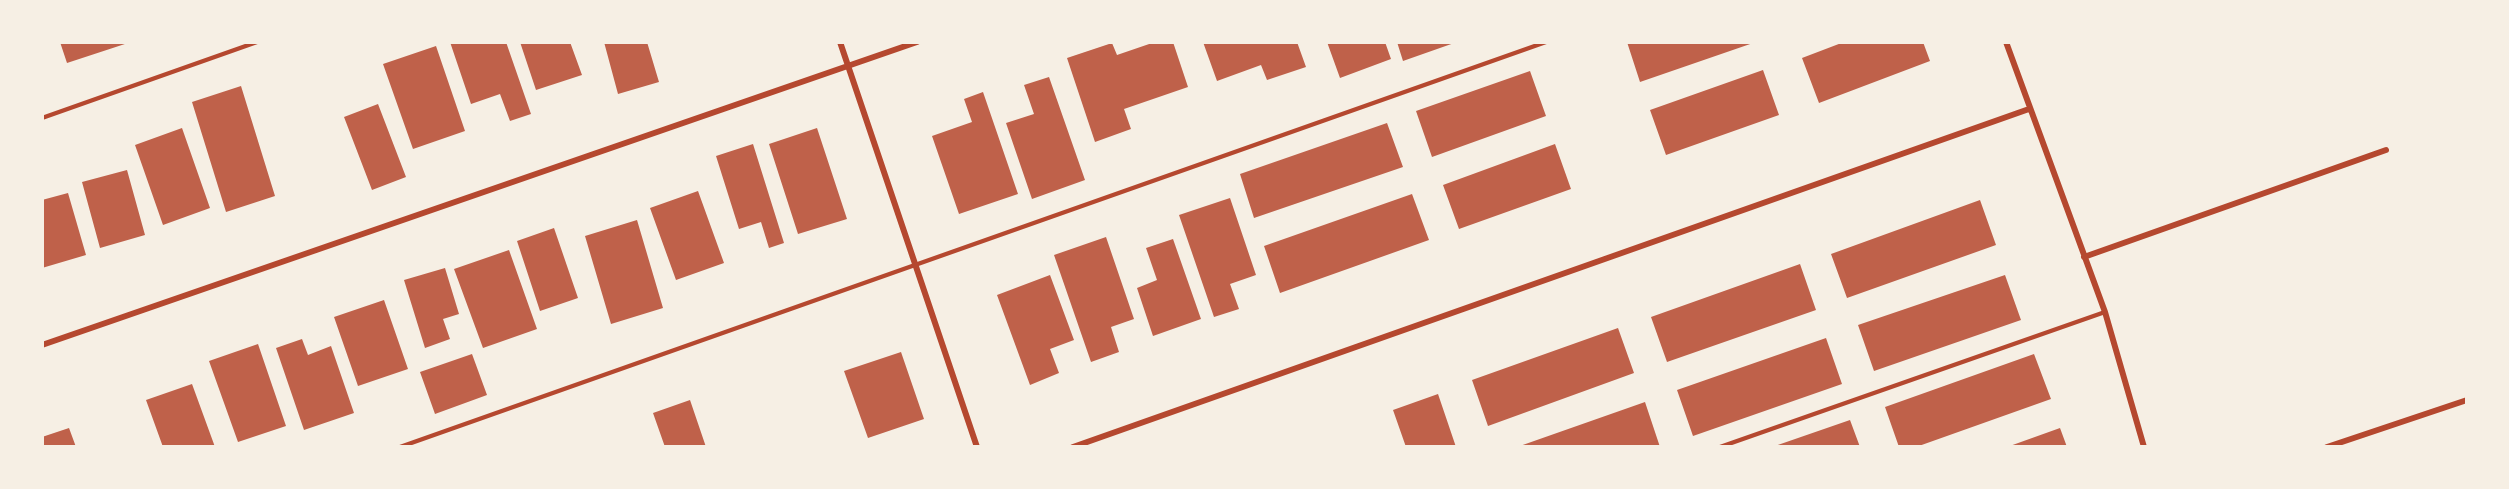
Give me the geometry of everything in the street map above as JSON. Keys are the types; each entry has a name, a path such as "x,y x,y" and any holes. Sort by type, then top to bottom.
{"street":[{"path":"840,42 977,447"},
{"path":"42,345 917,42"},
{"path":"2006,42 2105,312 2144,447"},
{"path":"1073,447 2029,109"},
{"path":"2084,257 2386,150"},
{"path":"2327,447 2467,400"}],"lane":[{"path":"42,118 257,42"},
{"path":"400,447 1546,42"},
{"path":"1720,447 2105,312"}],"building":[{"path":"60,42 131,42 67,63"},
{"path":"450,42 506,42 531,114 510,121 500,94 471,104"},
{"path":"520,42 570,42 582,75 536,90"},
{"path":"604,42 647,42 659,82 618,94"},
{"path":"1155,42 1173,42 1188,87 1124,109 1131,129 1095,142 1067,58 1112,43 1117,55"},
{"path":"1203,42 1297,42 1306,67 1267,80 1261,65 1217,81"},
{"path":"1327,42 1385,42 1391,59 1340,78"},
{"path":"1397,42 1457,42 1403,61"},
{"path":"1627,42 1756,42 1640,82"},
{"path":"1844,42 1923,42 1930,61 1819,103 1802,58"},
{"path":"436,46 465,131 413,149 383,64"},
{"path":"1763,70 1779,115 1666,155 1650,110"},
{"path":"1530,71 1546,116 1432,157 1416,111"},
{"path":"1049,77 1085,180 1032,199 1006,123 1034,114 1024,85"},
{"path":"241,86 275,196 226,212 192,102"},
{"path":"983,92 1018,194 959,214 932,136 972,122 964,99"},
{"path":"378,104 406,177 372,190 344,117"},
{"path":"1387,123 1403,167 1254,218 1240,174"},
{"path":"182,128 210,208 163,225 135,145"},
{"path":"817,128 847,219 798,234 769,144"},
{"path":"753,144 784,243 769,248 761,222 739,229 716,156"},
{"path":"1555,144 1571,189 1459,229 1443,185"},
{"path":"127,170 145,235 100,248 82,182"},
{"path":"698,191 724,263 676,280 650,208"},
{"path":"68,193 86,255 42,268 42,200"},
{"path":"1412,194 1429,240 1280,293 1264,246"},
{"path":"1230,198 1256,275 1230,284 1239,309 1214,317 1179,215"},
{"path":"1980,200 1996,245 1847,298 1831,254"},
{"path":"637,220 663,308 611,324 585,236"},
{"path":"554,228 578,298 540,311 517,241"},
{"path":"1106,237 1134,319 1111,327 1119,352 1091,362 1054,255"},
{"path":"1173,239 1201,319 1153,336 1137,288 1157,280 1146,248"},
{"path":"509,250 537,329 483,348 454,269"},
{"path":"1800,264 1816,310 1667,362 1651,317"},
{"path":"445,268 459,314 443,319 450,339 425,348 404,280"},
{"path":"1050,275 1074,340 1050,349 1059,373 1030,385 997,295"},
{"path":"2005,275 2021,320 1874,371 1858,325"},
{"path":"384,300 408,369 358,386 334,317"},
{"path":"1618,328 1634,373 1488,426 1472,380"},
{"path":"1826,338 1842,384 1693,436 1677,390"},
{"path":"302,339 308,355 331,346 354,413 304,430 276,348"},
{"path":"258,344 286,426 238,442 209,361"},
{"path":"901,352 924,419 868,438 844,371"},
{"path":"472,354 487,395 435,414 420,372"},
{"path":"2034,354 2051,399 1916,447 1899,447 1885,407"},
{"path":"192,384 215,447 163,447 146,400"},
{"path":"1438,394 1456,447 1406,447 1393,410"},
{"path":"690,400 706,447 665,447 653,413"},
{"path":"1645,402 1660,447 1517,447"},
{"path":"1850,420 1860,447 1772,447"},
{"path":"69,428 76,447 42,447 42,437"},
{"path":"2060,428 2067,447 2007,447"}]}
